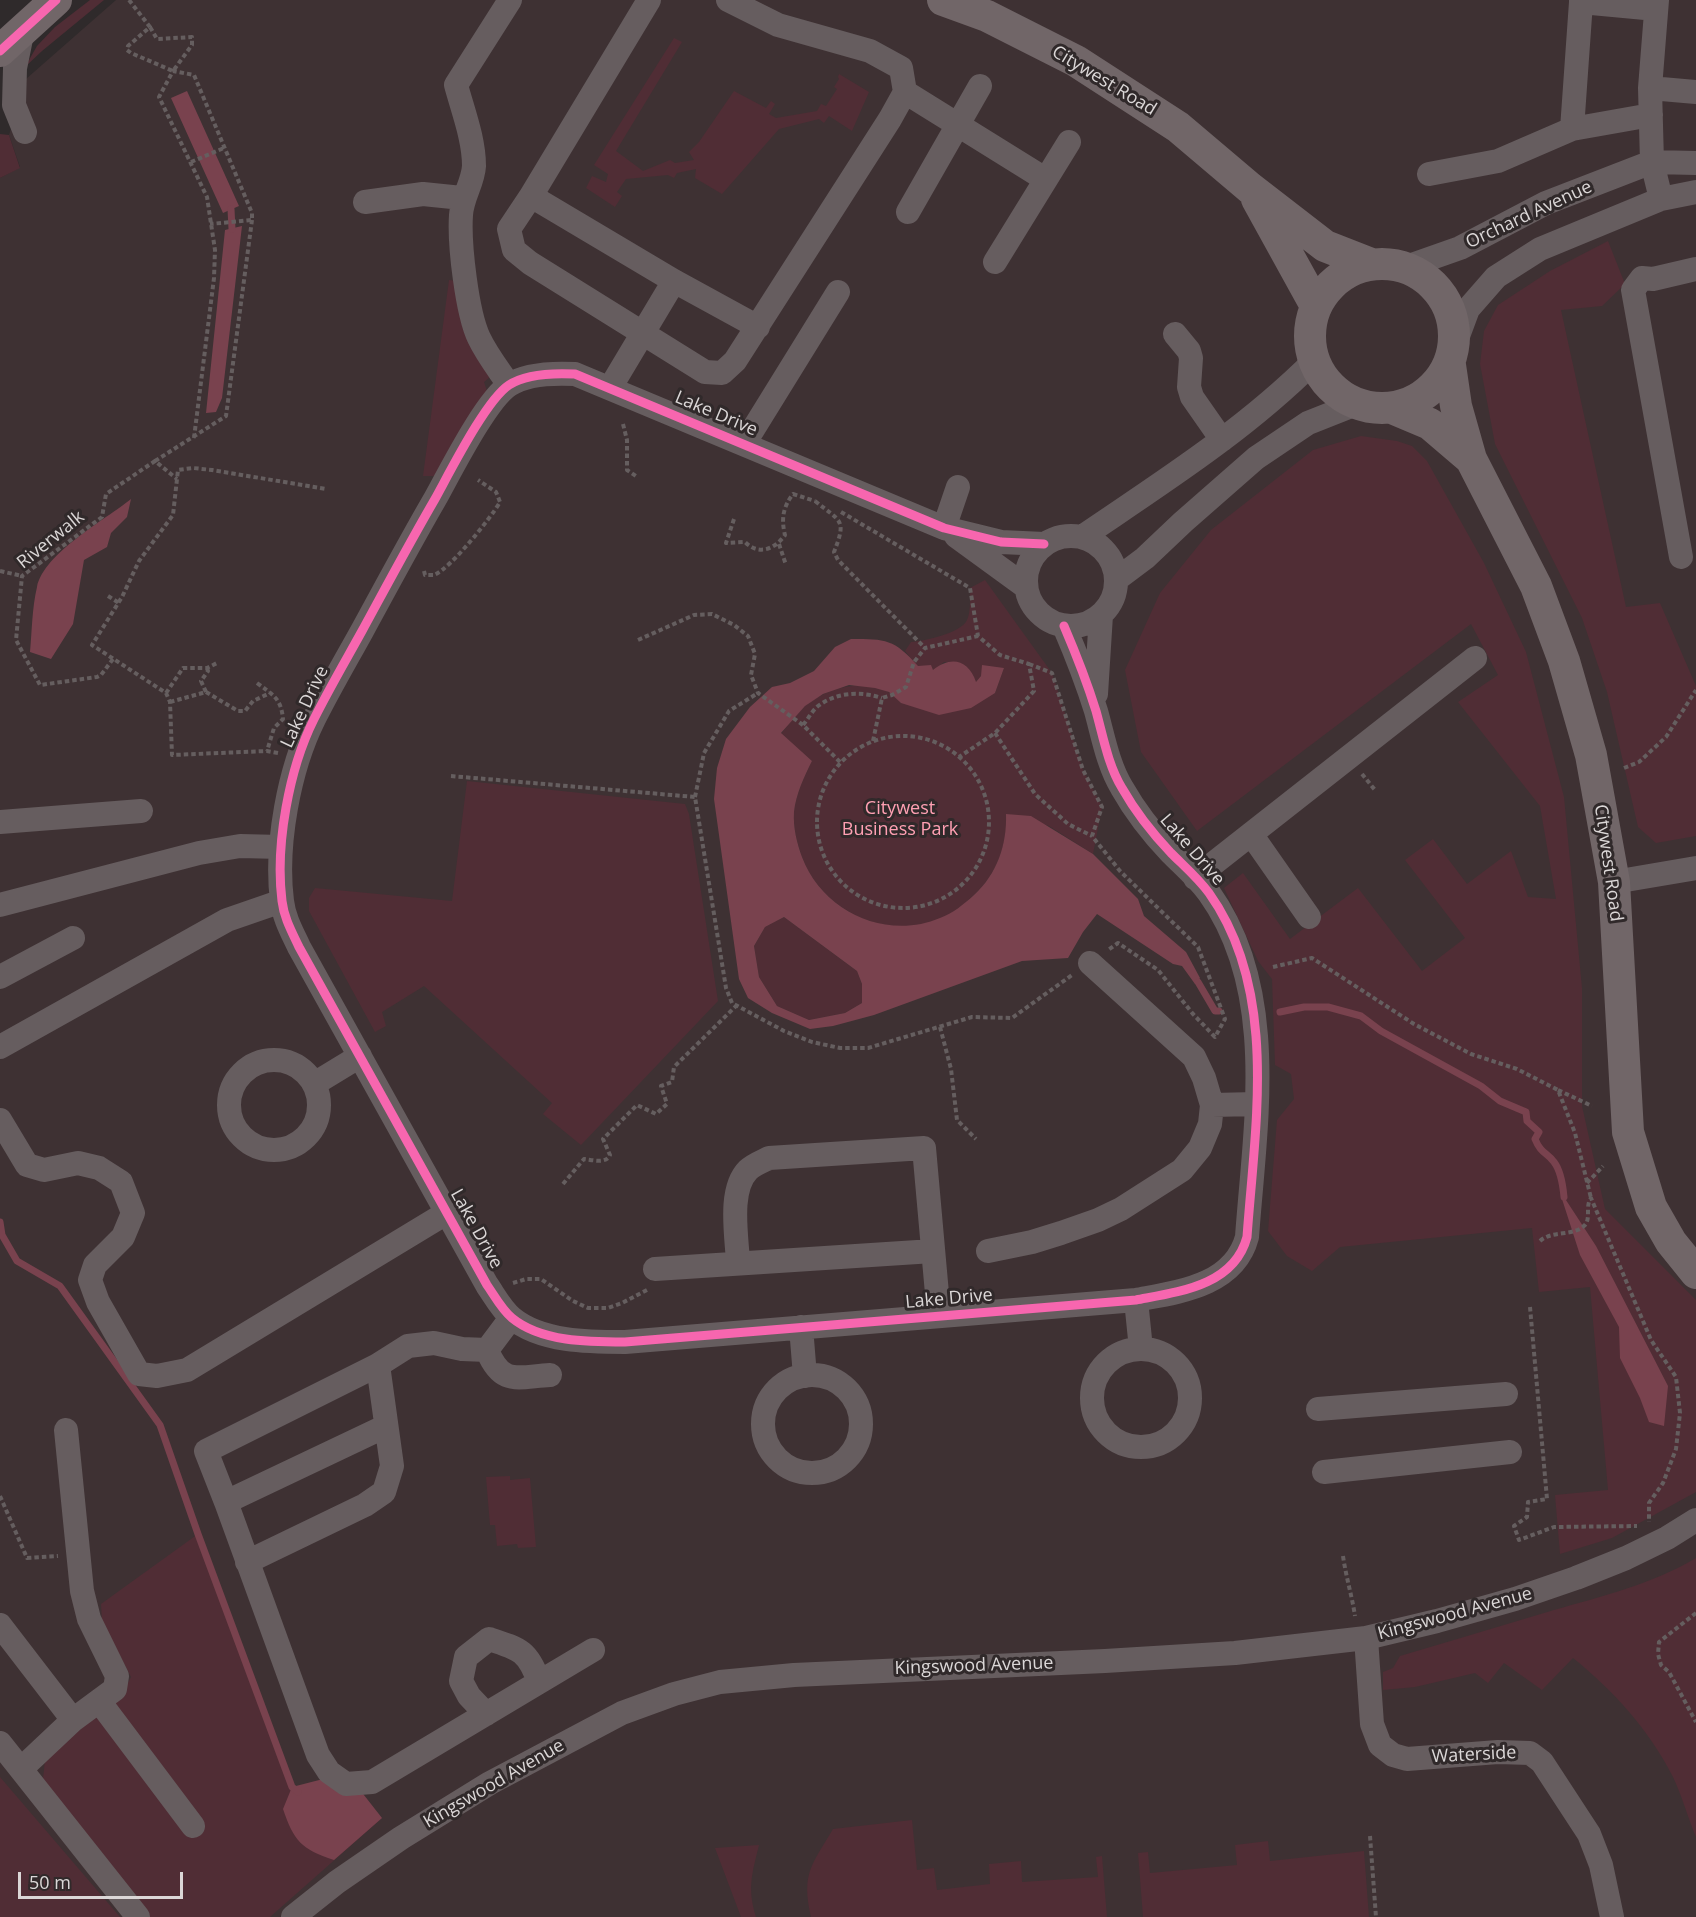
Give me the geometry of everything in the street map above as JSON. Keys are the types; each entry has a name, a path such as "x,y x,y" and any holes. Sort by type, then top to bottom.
{"main road":[{"path":"0,51 56,0"},
{"name":"Citywest Road","path":"943,0 987,16 1076,61 1178,127 1250,188 1325,246 1371,264"},
{"name":"Citywest Road","path":"1250,188 1316,306"},
{"path":"1389,263 1406,267 1428,279 1444,297 1454,319 1452,355 1436,386 1416,401 1392,408 1374,408 1356,404 1342,397 1320,374 1310,343 1311,324 1316,306 1329,286 1348,272 1371,264 1389,263"},
{"name":"Citywest Road","path":"1452,355 1456,406 1471,459 1536,586 1564,661 1591,755 1614,882 1628,1132 1650,1207 1671,1242 1696,1274"},
{"name":"Citywest Road","path":"1392,408 1430,424 1471,459"}],"street":[{"path":"509,385 478,337 467,293 462,247 462,198 469,186 474,167 470,135 456,85 510,0"},
{"path":"650,0 509,229 514,250 530,263 705,372 722,373 735,361 758,327 905,92 901,68 870,51 778,25 728,0"},
{"path":"1572,129 1581,1 1656,4 1650,88 1652,162 1661,199"},
{"path":"0,124 10,124 25,132 14,105 15,69 23,29"},
{"path":"908,212 980,86"},
{"path":"1650,88 1696,92"},
{"path":"905,92 1045,179"},
{"path":"1429,174 1498,161 1572,129 1651,115"},
{"path":"995,262 1069,142"},
{"name":"Orchard Avenue","path":"1406,267 1460,248 1546,203 1652,162 1696,163"},
{"name":"Orchard Avenue","path":"1452,355 1468,309 1496,277 1540,249 1661,199 1696,192"},
{"path":"365,202 423,194 462,198"},
{"path":"531,196 758,327"},
{"path":"1681,557 1633,290 1642,278 1653,279 1696,269"},
{"path":"610,388 674,280"},
{"path":"744,444 838,292"},
{"path":"1175,334 1189,351 1191,358 1189,387 1192,397 1222,440"},
{"path":"1082,537 1222,440 1283,391 1314,361"},
{"name":"Lake Drive","path":"1044,544 1001,542 944,528 575,374 552,373 509,385 487,408 409,543 313,720 298,760 287,811 281,847 282,901 287,922 299,947 487,1285 511,1318 554,1337 598,1342 801,1327 1136,1300 1189,1290 1220,1275 1236,1261 1244,1249 1247,1237 1256,1104 1256,1031 1249,983 1230,930 1208,892 1166,847 1120,786 1084,674 1064,626"},
{"path":"1117,579 1145,558 1182,522 1256,458 1308,423 1356,404"},
{"path":"944,528 958,487"},
{"name":"Lake Drive","path":"944,528 1026,587"},
{"path":"1082,537 1095,542 1106,552 1114,565 1117,579 1115,592 1110,605 1101,615 1084,624 1064,626 1050,621 1030,601 1026,587 1026,575 1029,563 1044,544 1056,538 1082,537"},
{"name":"Lake Drive","path":"1096,712 1101,615"},
{"path":"1195,878 1475,658"},
{"path":"0,822 141,811"},
{"path":"1251,834 1309,917"},
{"path":"0,905 199,853 240,846 281,847"},
{"path":"1614,882 1696,868"},
{"path":"2,1040 227,920 282,901"},
{"path":"0,977 73,938"},
{"path":"988,1251 1032,1242 1098,1220 1148,1193 1182,1170 1200,1149 1210,1124 1212,1105 1204,1078 1194,1057 1090,963"},
{"path":"314,1084 360,1056"},
{"path":"1212,1105 1256,1104"},
{"path":"0,1120 27,1165 44,1170 78,1163 99,1168 121,1182 133,1213 123,1237 95,1265 90,1280 98,1302 139,1374 158,1376 187,1370 448,1212"},
{"path":"738,1263 735,1207 739,1184 748,1170 769,1158 924,1148 939,1316"},
{"path":"654,1278 738,1263 933,1251"},
{"path":"1136,1300 1141,1349"},
{"path":"487,1350 511,1318"},
{"path":"801,1327 805,1376"},
{"path":"487,1350 462,1349 434,1343 408,1346 378,1365 206,1451 318,1755 329,1772 346,1784 372,1782 593,1650"},
{"path":"1141,1349 1154,1350 1166,1356 1176,1364 1189,1387 1190,1400 1182,1425 1173,1435 1149,1446 1136,1446 1113,1438 1097,1419 1092,1395 1094,1383 1107,1362 1128,1350 1141,1349"},
{"path":"487,1350 499,1372 509,1377 550,1375"},
{"path":"247,1562 365,1505 384,1492 392,1466 378,1365"},
{"path":"805,1376 831,1379 842,1386 858,1407 860,1420 860,1434 848,1457 832,1468 813,1473 795,1470 779,1461 765,1440 763,1428 765,1410 774,1394 782,1385 805,1376"},
{"path":"1318,1409 1506,1394"},
{"path":"226,1502 386,1426"},
{"path":"21,1768 73,1720 115,1689 117,1676 89,1619 82,1592 66,1430"},
{"path":"1324,1472 1510,1452"},
{"name":"Kingswood Avenue","path":"293,1917 337,1882 401,1838 490,1783 622,1713 674,1694 708,1685 794,1675 1235,1653 1365,1638 1488,1606 1576,1578 1626,1558 1696,1520"},
{"path":"0,1625 73,1720"},
{"name":"Waterside","path":"1365,1638 1372,1724 1380,1745 1393,1755 1407,1759 1530,1753 1542,1761 1589,1834 1601,1864 1612,1917"},
{"path":"486,1714 469,1696 462,1681 466,1657 489,1639 515,1647 531,1661 539,1682"},
{"path":"99,1701 193,1826"},
{"path":"0,1743 138,1917"}],"path":[{"path":"129,0 157,39 192,37 192,45 173,71 159,97 207,197 215,250 214,278 194,438"},
{"path":"191,162 224,148"},
{"path":"210,224 252,220"},
{"path":"623,424 627,440 627,470 636,476"},
{"path":"155,461 175,478"},
{"path":"298,760 267,750 172,755 170,702 166,693 92,645 118,603 139,561 173,515 175,478 178,470 193,468 212,470 326,489"},
{"path":"424,571 425,575 434,575 448,564 491,516 500,502 496,492 478,480"},
{"path":"734,519 726,543 744,542 749,546 766,550 778,544 785,535 782,522 786,504 794,494 831,506"},
{"path":"815,501 839,521 842,529 834,552 838,560 924,648"},
{"path":"841,512 970,588 978,636 1000,655 1052,673 1083,770 1102,807 1092,836"},
{"path":"778,544 786,565"},
{"path":"0,571 22,576"},
{"path":"108,596 118,603"},
{"path":"638,640 694,615 712,614 734,625 748,636 755,654 752,675 760,694 803,724 840,762"},
{"path":"803,724 818,706 843,694 867,693 882,698 892,695 906,687 914,662 924,648 978,636"},
{"path":"166,693 183,668 207,668 217,663"},
{"path":"959,757 995,733 1034,691 1029,664"},
{"path":"207,668 208,671 201,681 206,692 238,711 245,711 253,701 270,693"},
{"path":"257,683 278,699 282,709 283,719 274,728 267,750"},
{"path":"1624,768 1638,762 1666,737 1696,690"},
{"path":"170,702 206,692"},
{"path":"760,694 729,711 704,753 695,797 726,988 732,1003 784,1031 812,1042 840,1048 868,1048 972,1017 1012,1018 1118,943 1158,970 1193,1014 1215,1037 1226,1019 1198,947 1120,871 1092,836 1068,824 1035,794 995,733"},
{"path":"873,741 882,698"},
{"path":"896,736 918,737 940,744 959,757 978,779 988,807 988,836 978,864 960,886 935,902 906,908 877,904 851,891 831,870 819,844 816,815 824,786 840,762 855,749 873,741 896,736"},
{"path":"451,776 695,797"},
{"path":"1274,967 1312,958 1414,1024 1471,1054 1517,1068 1592,1106"},
{"path":"562,1184 584,1159 606,1161 609,1158 610,1155 603,1139 637,1105 656,1114 667,1104 661,1086 672,1082 674,1067 736,1005"},
{"path":"939,1027 951,1069 957,1120 976,1140"},
{"path":"1530,1307 1546,1499 1528,1502 1527,1516 1514,1526 1519,1540 1554,1527 1649,1526 1649,1503 1663,1483 1676,1449 1680,1413 1676,1377 1651,1340 1591,1198 1575,1133 1558,1090"},
{"path":"1587,1183 1603,1166"},
{"path":"1540,1241 1546,1235 1573,1232 1584,1227 1587,1221 1587,1203 1591,1198"},
{"path":"513,1283 526,1279 541,1279 573,1301 588,1308 608,1308 622,1303 654,1278"},
{"path":"0,1496 27,1558 78,1555"},
{"path":"1343,1556 1355,1616"},
{"path":"1696,1613 1659,1642 1658,1654 1661,1665 1669,1672 1696,1722"},
{"path":"1370,1836 1376,1917"}],"shaded area":[{"path":"116,0 1696,0 1696,1917 0,1917 0,178 20,167 9,135 26,79"},
{"path":"187,91 239,206 223,213 171,98"},
{"path":"242,226 222,398 216,412 206,413 225,230"},
{"path":"131,499 127,517 111,533 107,547 84,560 73,624 51,659 30,652 34,603 42,574 51,562 77,538"},
{"path":"851,639 881,640 902,650 918,666 931,665 933,670 946,662 959,662 969,669 976,682 981,676 982,665 1004,668 995,693 971,708 939,715 901,703 889,692 849,685 823,694 805,706 781,733 812,761 797,799 794,824 802,857 811,876 824,893 840,906 858,916 878,923 898,926 919,924 940,918 966,902 989,878 999,858 1005,837 1006,814 1031,816 1093,854 1138,899 1144,916 1186,952 1200,978 1195,984 1182,966 1173,964 1097,914 1068,958 1022,961 874,1015 833,1026 810,1029 772,1013 748,998 739,979 714,799 717,768 726,739 750,707 772,687 790,683 814,671 835,647","holes":["784,917 857,971 862,984 862,1003 845,1013 809,1020 777,1006 759,977 754,946 765,927"]},
{"path":"1564,1197 1596,1246 1668,1386 1664,1426 1649,1422 1620,1358 1619,1327 1580,1255 1562,1199"},
{"path":"327,1778 360,1790 382,1818 334,1860 314,1852 300,1842 291,1829 283,1809 292,1787"}],"green space":[{"path":"90,0 104,0 25,67 37,46 55,27"},
{"path":"674,38 682,42 616,151 643,171 670,160 675,163 694,160 689,152 699,142 734,91 766,108 771,101 775,104 769,114 776,118 817,111 821,104 826,106 837,89 834,87 839,74 869,92 852,131 829,116 824,123 819,119 779,129 722,194 695,178 696,169 677,173 674,178 668,175 626,179 617,192 622,196 615,207 586,188 592,176 606,182 608,174 594,165"},
{"path":"0,134 9,135 20,168 0,178"},
{"path":"1608,241 1625,284 1602,306 1561,310 1626,607 1660,603 1696,686 1696,836 1656,843 1638,827 1607,692 1582,618 1495,444 1480,364 1484,331 1498,305 1550,271"},
{"path":"449,280 457,281 491,376 484,382 488,394 435,476 423,476"},
{"path":"1361,436 1397,441 1412,446 1427,461 1484,563 1526,652 1564,797 1582,988 1582,1106 1605,1209 1696,1300 1696,1492 1612,1538 1560,1554 1555,1495 1608,1490 1590,1287 1539,1292 1532,1228 1340,1247 1312,1271 1287,1256 1268,1231 1277,1120 1294,1099 1291,1074 1275,1065 1272,979 1258,961 1224,888 1243,873 1290,939 1358,888 1422,971 1465,938 1405,860 1433,839 1467,884 1511,851 1528,897 1556,899 1540,806 1458,702 1498,675 1471,624 1197,831 1141,752 1125,670 1160,593 1211,530 1313,450"},
{"name":"Citywest Business Park","path":"985,580 1052,673 1083,770 1102,807 1093,854 1049,826 1007,814 1007,826 999,859 988,878 965,903 940,919 919,925 898,926 878,923 840,906 824,893 811,876 798,846 794,818 798,792 812,761 781,734 806,705 825,694 847,687 858,685 880,688 901,703 995,693 1004,668 981,676 976,683 961,663 944,662 933,671 918,667 905,651 911,642 942,636 963,625 969,613 970,588"},
{"path":"467,781 685,804 689,814 718,1001 581,1145 543,1114 552,1103 424,986 382,1012 386,1026 375,1032 309,911 309,898 315,888 452,901"},
{"path":"784,917 857,971 862,984 862,1003 845,1013 809,1020 777,1006 759,977 754,946 765,927"},
{"path":"510,1476 510,1480 530,1478 536,1547 518,1548 517,1544 497,1546 495,1525 490,1525 486,1477"},
{"path":"198,1534 292,1787 382,1818 270,1917 147,1917 43,1779 45,1760 123,1692 131,1677 102,1621 101,1604"},
{"path":"1696,1558 1696,1837 1664,1760 1629,1712 1573,1658 1542,1690 1504,1663 1488,1683 1475,1673 1415,1687 1383,1690 1383,1672 1393,1668 1400,1656 1627,1588 1662,1575"},
{"path":"0,1777 120,1917 0,1917"},
{"path":"912,1820 917,1870 934,1868 937,1890 990,1884 989,1864 1021,1861 1022,1882 1098,1877 1096,1857 1102,1856 1107,1917 811,1917 807,1890 810,1870 833,1829"},
{"path":"1268,1841 1270,1861 1364,1851 1369,1917 1143,1917 1138,1853 1148,1852 1150,1873 1237,1865 1235,1845"},
{"path":"759,1845 751,1889 756,1917 741,1917 715,1848"}],"waterway":[{"path":"231,209 232,229"},
{"path":"1198,982 1215,1011 1219,1011"},
{"path":"1280,1012 1304,1007 1328,1007 1361,1016 1381,1031 1481,1086 1500,1101 1526,1112 1527,1121 1539,1132 1535,1139 1537,1144 1558,1170 1564,1197"},
{"path":"0,1222 2,1235 17,1261 60,1286 160,1425 292,1787 298,1792"}],"cycle path":[{"path":"0,51 56,0"},
{"path":"1044,544 1001,542 944,528 575,374 533,376 516,381 500,393 479,421 407,548 305,739 297,761 286,808 282,832 280,879 285,913 299,947 487,1285 512,1318 524,1326 551,1336 581,1341 625,1342 1136,1300 1169,1294 1202,1284 1230,1266 1240,1253 1247,1237 1257,1105 1254,1015 1246,972 1231,931 1209,893 1151,830 1117,779 1109,760 1089,689 1064,626"}]}
